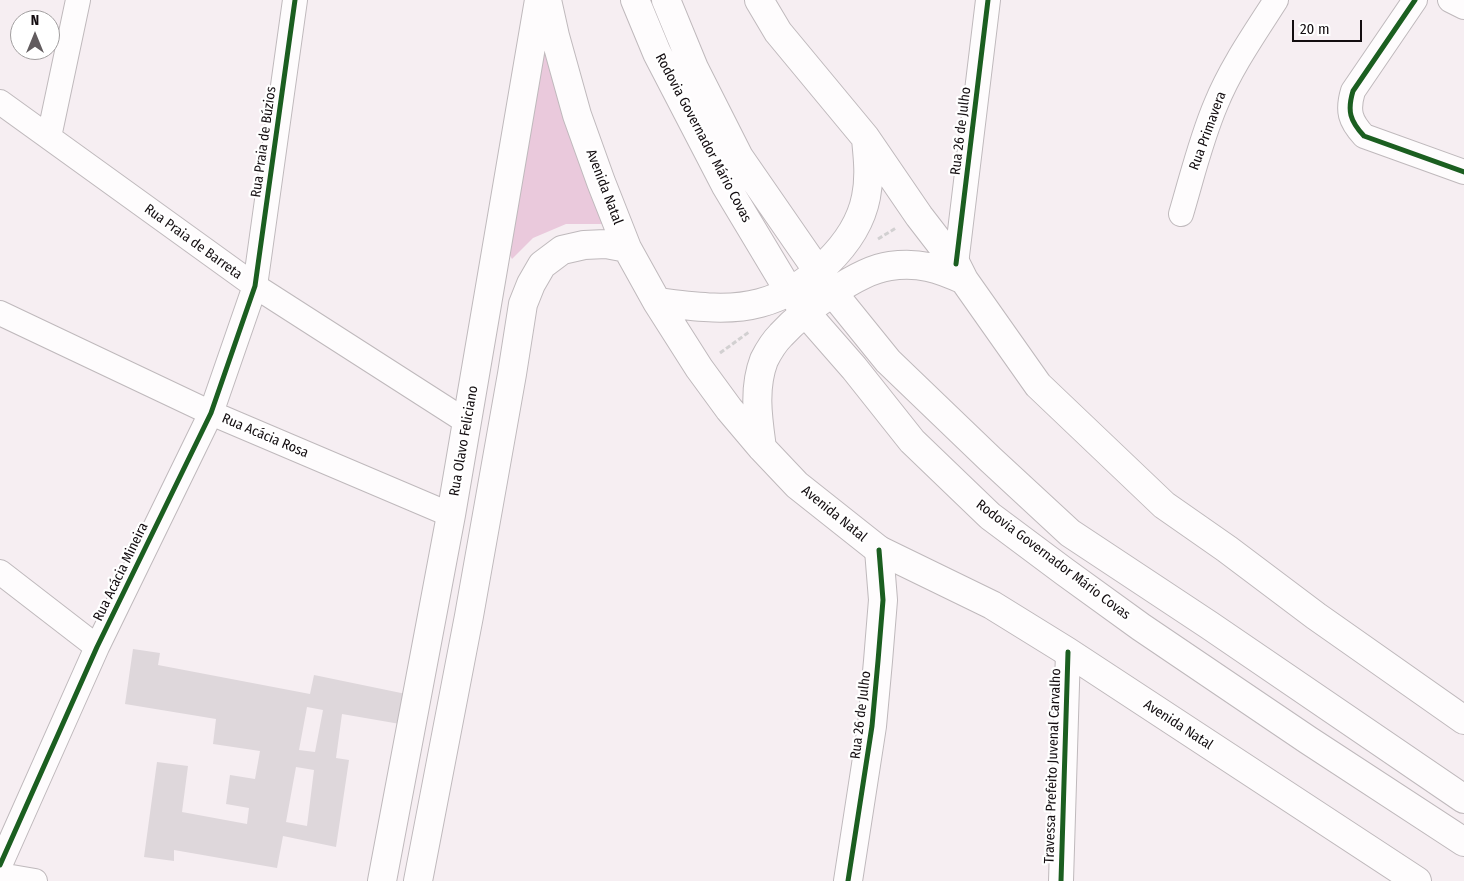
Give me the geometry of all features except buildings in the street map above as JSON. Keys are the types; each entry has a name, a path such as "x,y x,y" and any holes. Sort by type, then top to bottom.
{"main road":[{"name":"Rua Olavo Feliciano","path":"382,881 452,515 539,0"},
{"name":"Avenida Natal","path":"547,0 577,115 627,248 657,302 699,368 729,409 762,448 797,484 879,550 992,605 1068,652 1417,881"},
{"name":"Rodovia Governador Mário Covas","path":"636,0 657,53 726,186 798,302 912,441 990,516 1065,572 1141,627 1308,740 1464,842"},
{"name":"Rodovia Governador Mário Covas","path":"666,0 694,68 739,157 826,282 888,361 1070,533 1209,625 1464,799"},
{"path":"759,0 778,32 865,138 1038,386 1164,505 1227,549 1316,616 1464,720"},
{"path":"826,282 843,245 858,221 866,198 869,171 865,138"},
{"path":"418,881 469,616 523,304 531,284 542,265 562,250 584,245 606,244 627,248"},
{"path":"762,448 757,410 758,383 764,360 798,302 826,282 863,275 888,266 915,265 960,272"},
{"path":"657,302 728,307 759,303 781,296 798,302"},
{"name":"Rua 26 de Julho","path":"848,881 872,726 883,600 879,550"}],"street":[{"path":"49,137 78,0"},
{"name":"Rua Praia de Búzios","path":"255,286 295,0"},
{"name":"Rua 26 de Julho","path":"960,272 988,0"},
{"name":"Rua Primavera","path":"1182,214 1195,164 1216,103 1237,63 1276,0"},
{"path":"1415,0 1353,91 1350,113 1354,125 1364,136 1464,172"},
{"path":"1450,0 1464,7"},
{"name":"Rua Praia de Barreta","path":"0,102 255,286 467,422"},
{"name":"Rua Acácia Mineira","path":"0,864 97,647 211,413 255,286"},
{"name":"Rua Acácia Rosa","path":"0,313 211,413 452,515"},
{"path":"0,572 97,647"},
{"name":"Travessa Prefeito Juvenal Carvalho","path":"1061,881 1068,652"},
{"path":"0,875 35,881"}],"shaded area":[{"path":"543,43 607,224 566,224 533,238 512,259 504,244"}],"cycle path":[{"path":"0,865 97,647 211,413 255,286 295,0"},
{"path":"956,264 988,0"},
{"path":"1415,0 1353,91 1350,104 1351,115 1364,136 1464,172"},
{"path":"848,881 872,726 883,600 879,550"},
{"path":"1061,881 1068,652"}]}
